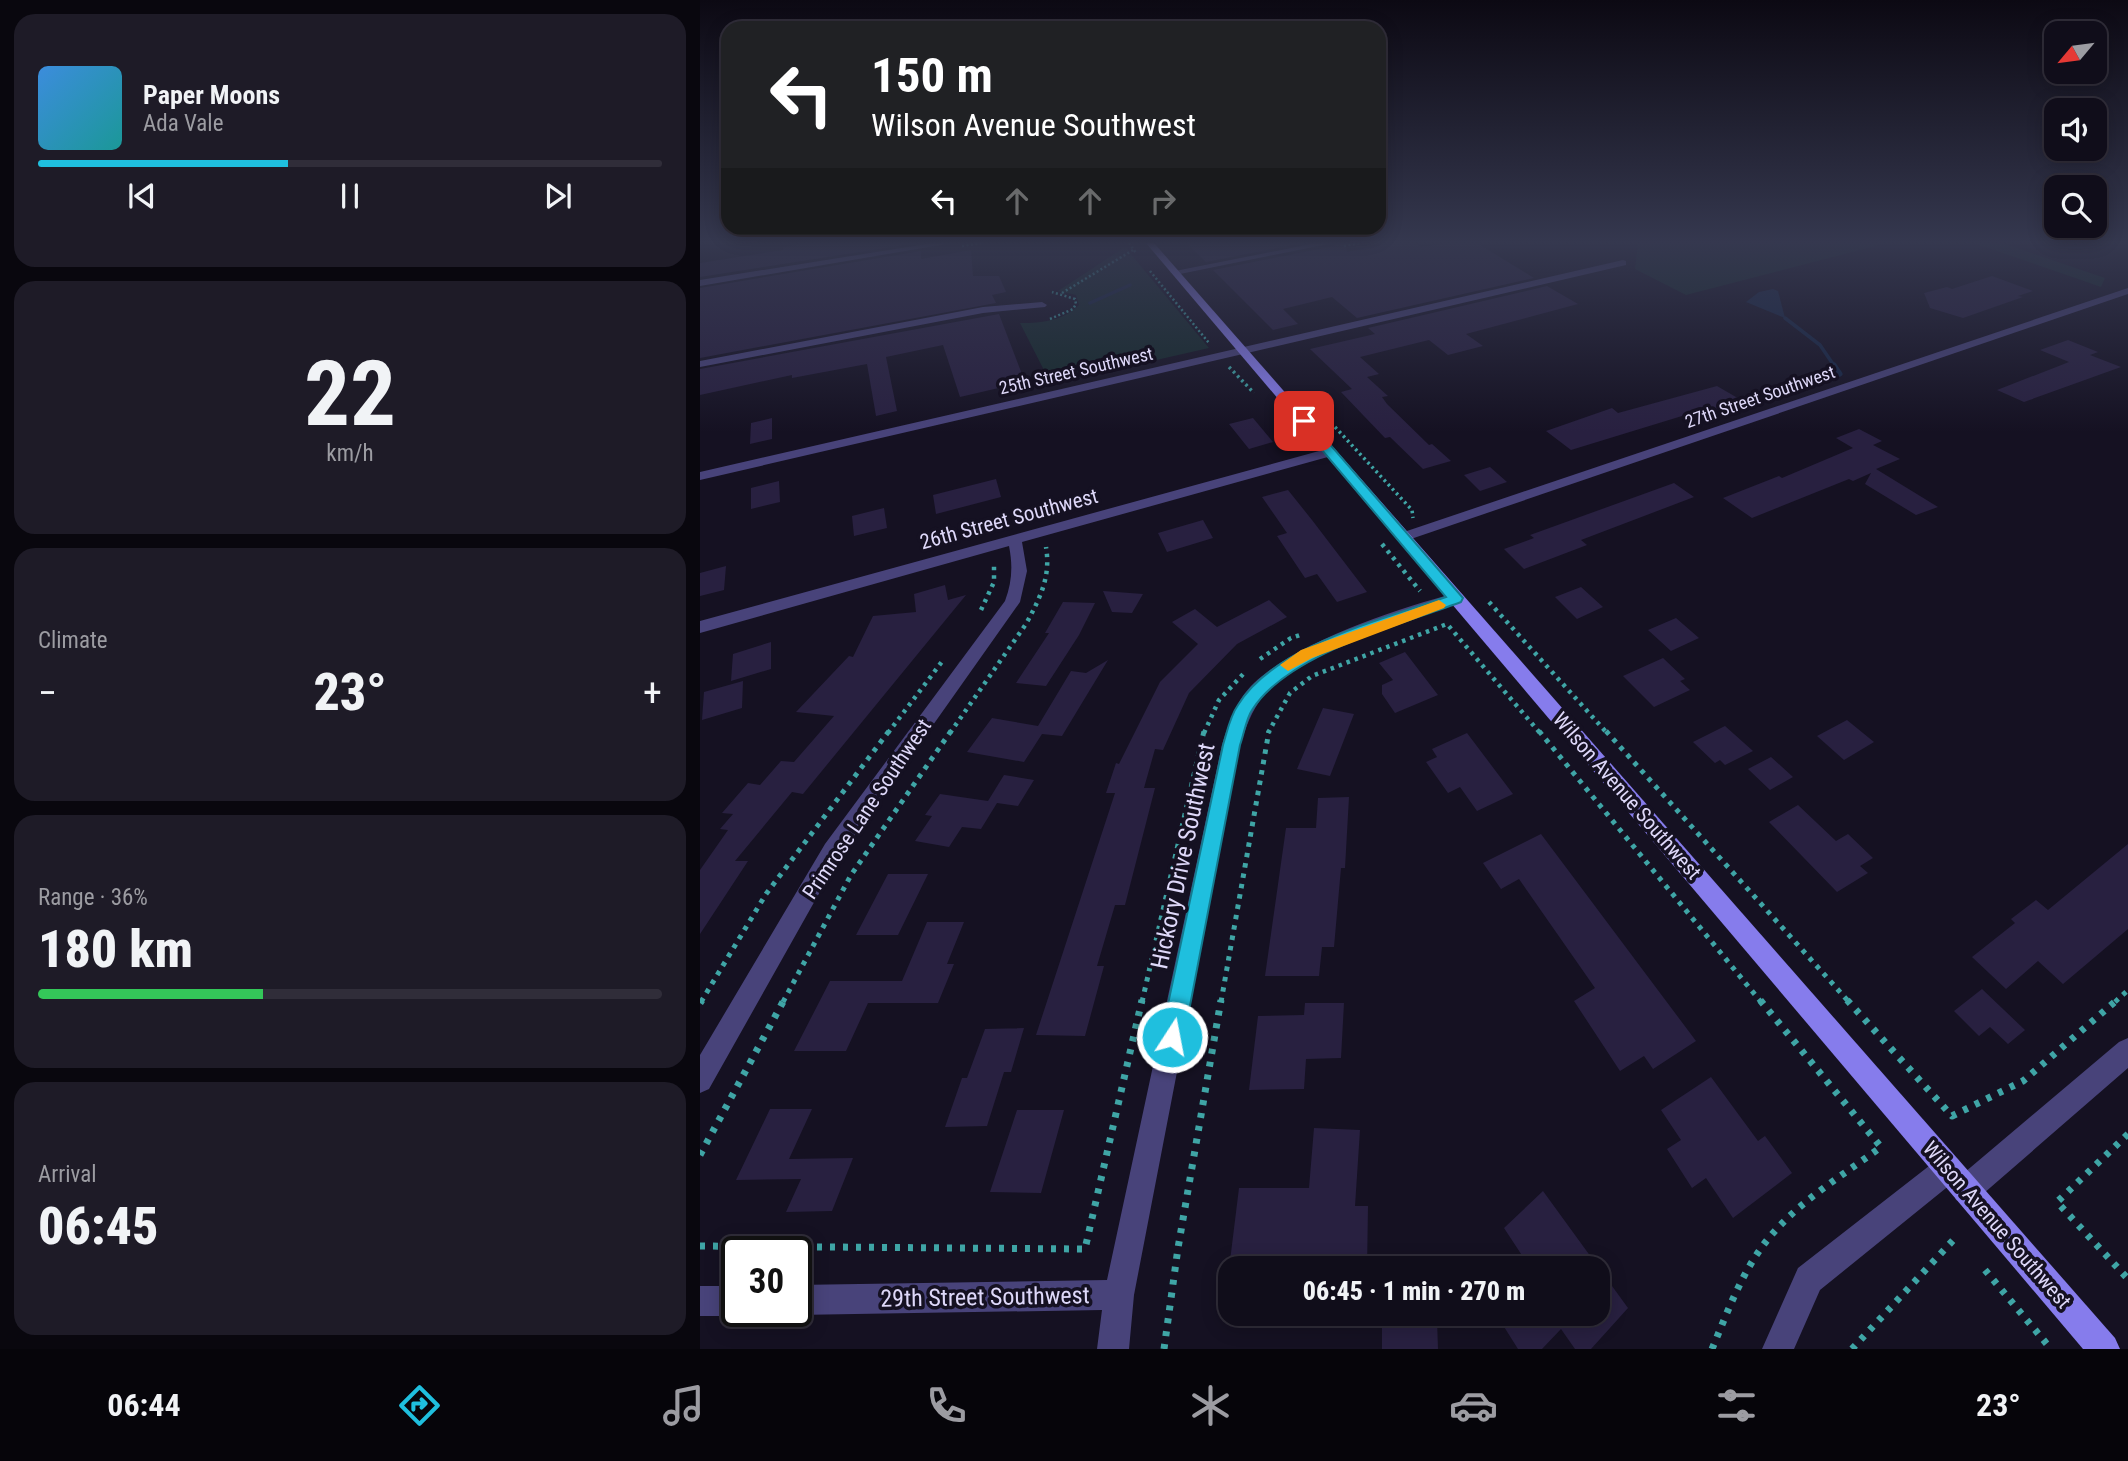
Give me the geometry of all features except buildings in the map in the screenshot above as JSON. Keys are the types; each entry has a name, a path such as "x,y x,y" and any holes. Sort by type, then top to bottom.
{"main road":[{"name":"Wilson Avenue Southwest","path":"1199,306 1235,357 1330,452 2104,1349"}],"street":[{"path":"700,364 983,310 1031,306"},
{"name":"25th Street Southwest","path":"700,477 1235,357 1443,306"},
{"name":"27th Street Southwest","path":"1403,537 2084,306"},
{"name":"26th Street Southwest","path":"700,627 1330,452"},
{"name":"Primrose Lane Southwest","path":"700,1080 832,851 1012,602 1020,584 1021,560 1014,540"},
{"name":"Hickory Drive Southwest","path":"1119,1295 1231,745 1244,708 1271,676 1307,654 1456,598"},
{"path":"1778,1349 1809,1279 1957,1179 2128,1051"},
{"name":"29th Street Southwest","path":"812,1300 1119,1295 1113,1349"},
{"path":"700,1301 721,1301"}],"path":[{"path":"1179,306 1214,349"},
{"path":"1235,357 1259,398"},
{"path":"1327,418 1412,510 1414,519 1423,530"},
{"path":"1379,540 1421,592"},
{"path":"700,1155 851,875 1026,624 1045,589 1050,565 1046,546 1059,543"},
{"path":"978,613 991,593 996,572 994,561 981,565"},
{"path":"1484,597 1952,1116 2023,1081 2128,990"},
{"path":"1164,1349 1178,1248 1266,735 1290,694 1312,676 1447,624 1881,1147 1797,1210 1768,1240 1739,1284 1712,1349"},
{"path":"700,1246 1085,1249 1205,728 1219,700 1238,677 1291,638 1316,629"},
{"path":"700,1003 766,894 946,656"},
{"path":"2128,1134 2057,1202 2128,1279"},
{"path":"1852,1349 1957,1236"},
{"path":"1985,1270 2051,1349"}],"green space":[{"path":"1078,306 1174,306 1209,348 1051,384 1020,323 1052,320"}],"water":[{"path":"1756,306 1782,306 1785,318"}],"waterway":[{"path":"1785,318 1820,345 1835,367"},
{"path":"1834,365 1840,374"}],"slow traffic":[{"path":"1288,665 1307,654 1439,605"}],"route":[{"path":"1172,1037 1231,745 1244,708 1271,676 1307,654 1456,598 1304,421"}]}
